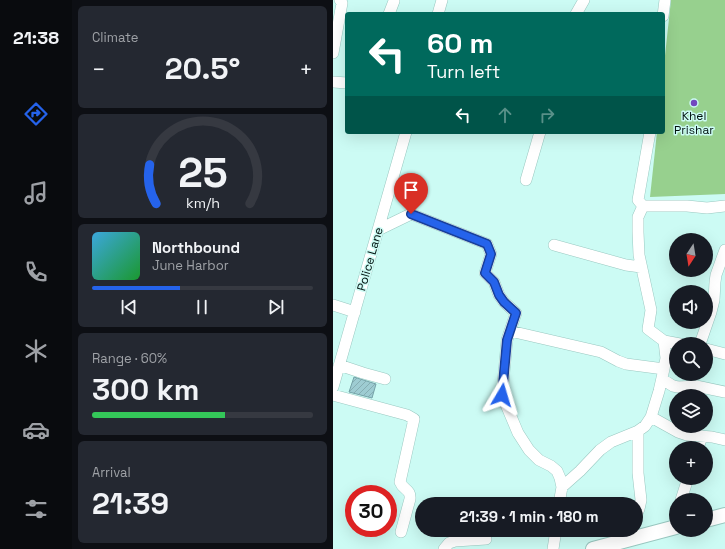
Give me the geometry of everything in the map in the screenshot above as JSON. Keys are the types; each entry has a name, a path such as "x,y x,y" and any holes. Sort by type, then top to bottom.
{"main road":[{"path":"713,518 725,515"},
{"path":"643,532 669,528"},
{"path":"593,549 623,537"}],"street":[{"path":"333,53 342,3 340,0"},
{"path":"439,12 442,0"},
{"path":"577,12 584,0"},
{"path":"664,12 665,0"},
{"path":"390,12 394,1"},
{"path":"333,82 345,83"},
{"name":"Police Lane","path":"333,384 405,134"},
{"path":"526,180 539,134"},
{"path":"643,206 638,200 651,134"},
{"path":"643,206 687,206 707,208 725,206"},
{"path":"643,206 638,216 639,255 651,310 648,329 665,341 669,342"},
{"path":"378,230 411,214 487,244 491,254 485,273 494,282 499,295 504,302 516,313 507,340 502,395 518,433 525,445 539,460 557,471 562,487 560,497"},
{"path":"554,245 626,265 641,267"},
{"path":"702,337 714,300 716,275 725,250"},
{"path":"333,305 355,312"},
{"path":"510,331 601,352 626,364 663,374 673,386 696,386 725,392"},
{"path":"562,487 600,450 611,442 638,431 645,426 651,417 663,374 666,358 665,341"},
{"path":"713,351 725,354"},
{"path":"339,365 385,379"},
{"path":"333,395 407,415 414,419 400,482 411,495 401,532"},
{"path":"651,417 678,432 687,435 725,440"},
{"path":"638,431 638,473 641,497"},
{"path":"700,441 702,436"},
{"path":"553,549 555,537"},
{"path":"444,549 449,543 455,541 486,539"}],"green space":[{"name":"Khel Prishar","path":"671,0 725,0 725,194 650,197 657,134 665,134 665,56"}],"building":[{"path":"354,377 376,384 372,398 349,392"}],"place":[{"name":"Khel Prishar","path":"694,103"}],"route":[{"path":"411,214 487,244 491,254 485,273 494,282 499,295 504,302 516,313 507,340 502,395"}]}
